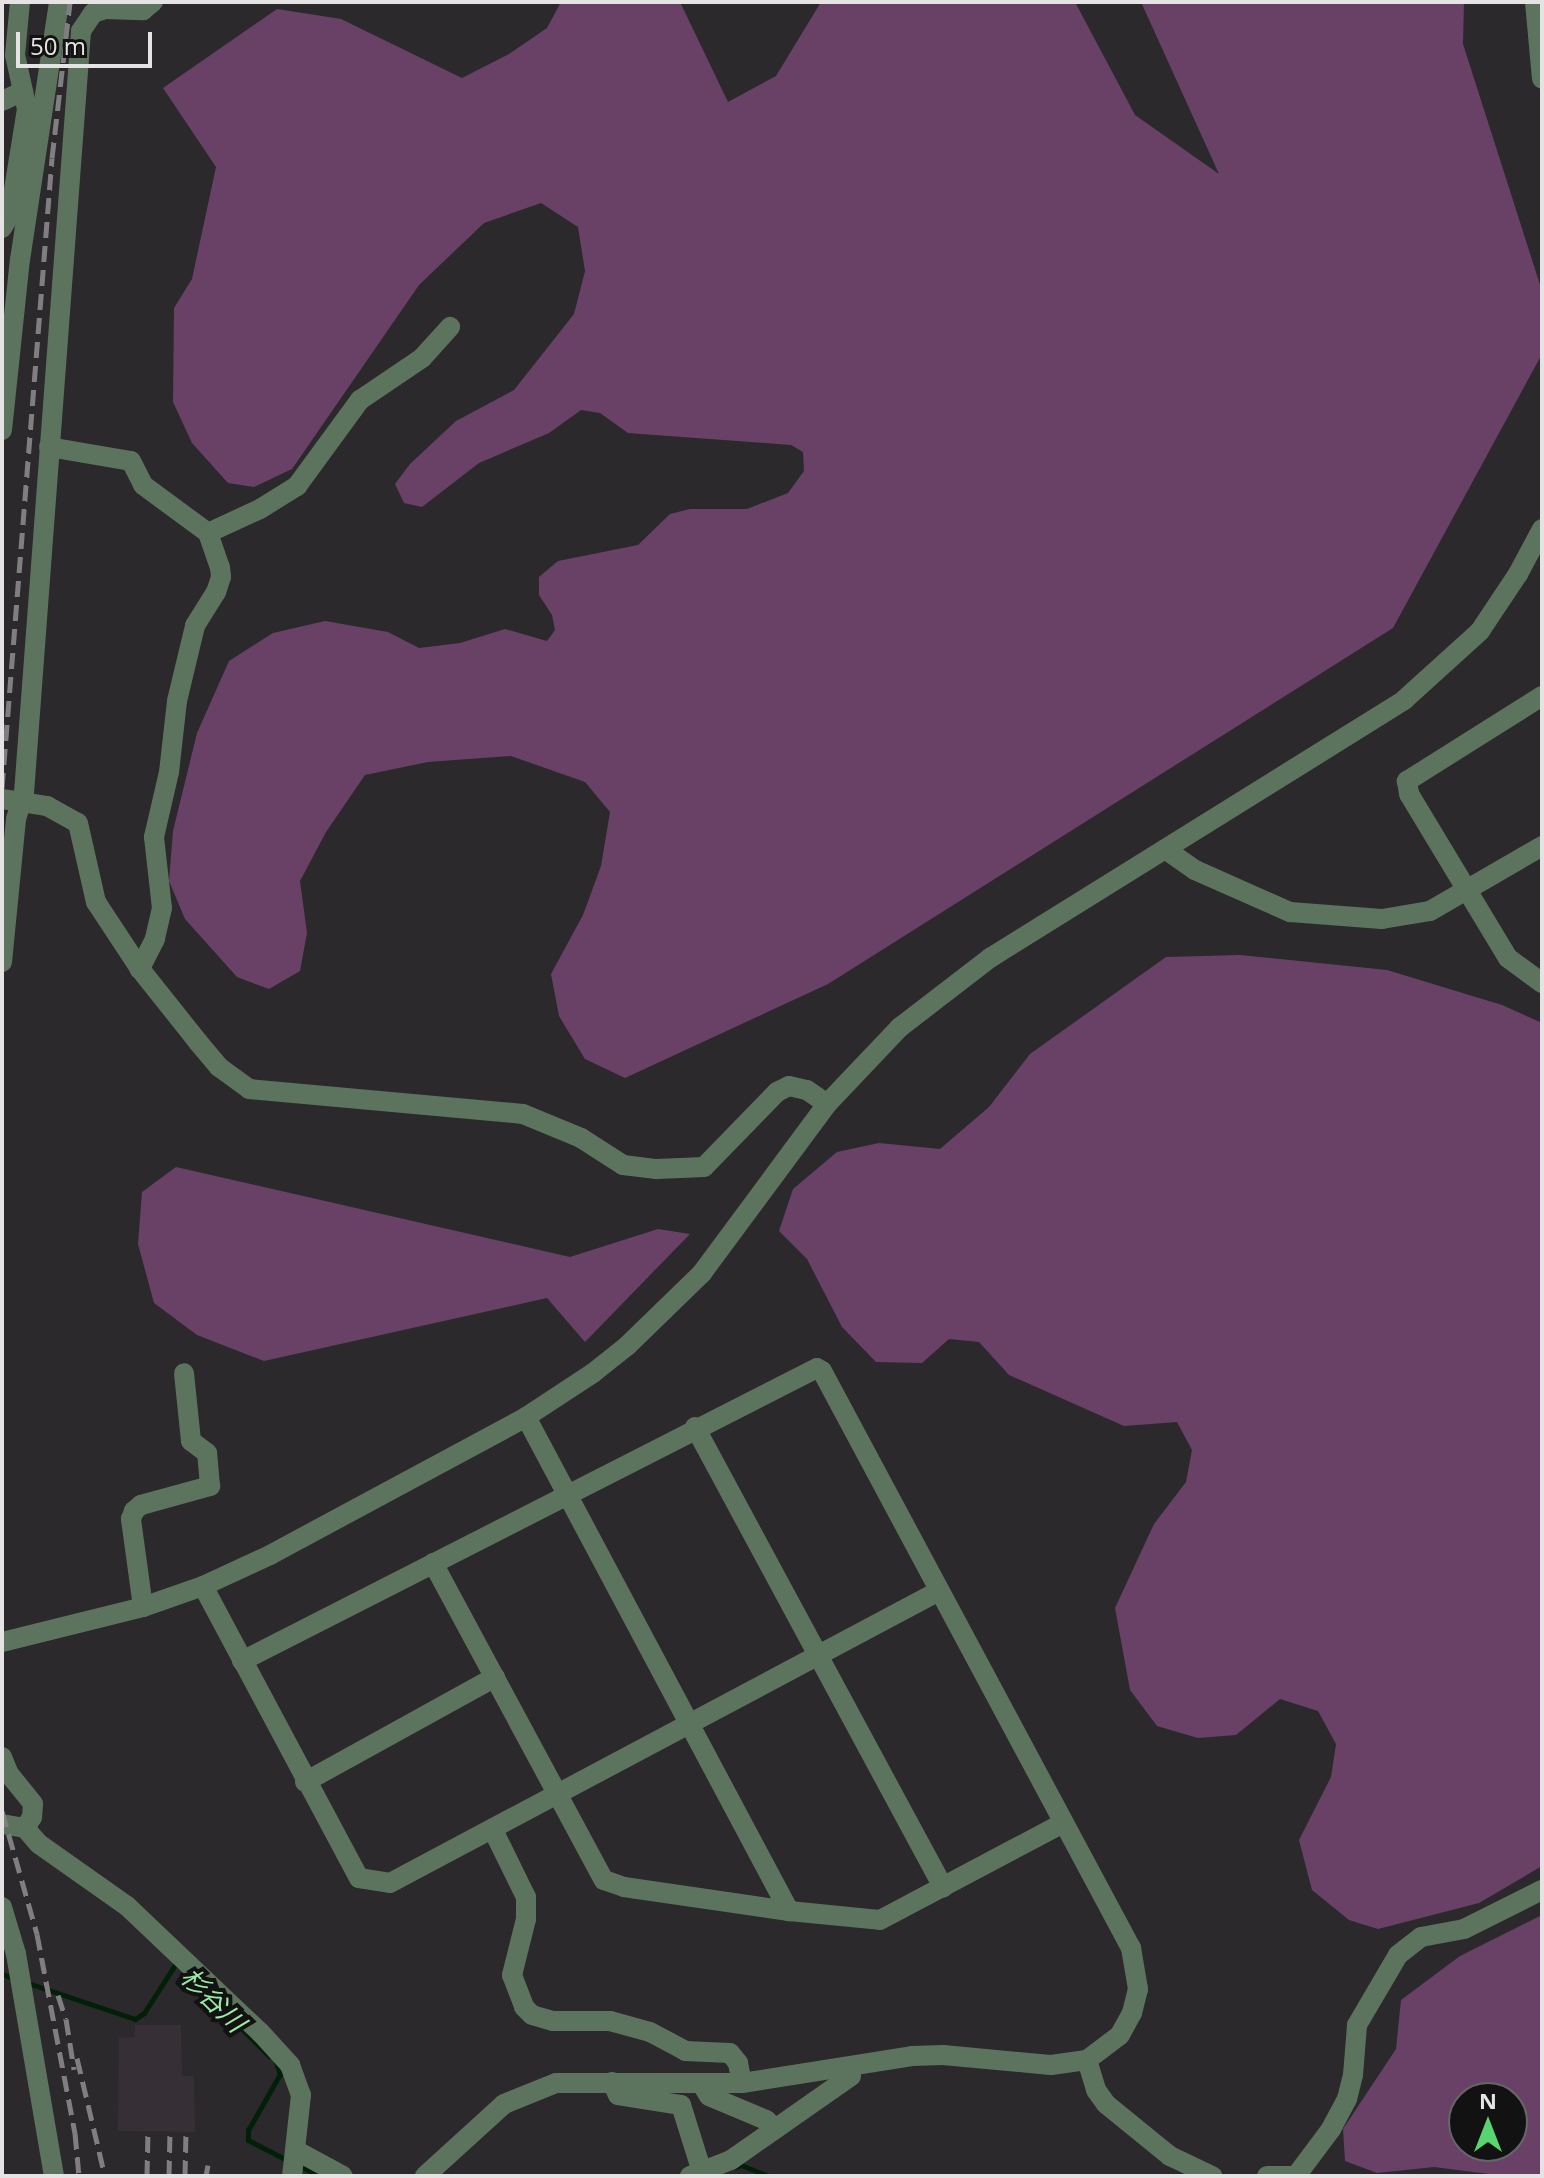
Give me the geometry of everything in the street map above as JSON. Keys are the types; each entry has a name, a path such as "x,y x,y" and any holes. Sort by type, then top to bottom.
{"street":[{"path":"2,430 20,260 59,2"},
{"path":"2,962 12,800 49,447 81,31 92,7 143,10 153,2"},
{"path":"1535,2 1542,79"},
{"path":"2,228 9,220 26,118 23,91 10,70 13,13"},
{"path":"2,88 23,91"},
{"path":"2,101 23,91"},
{"path":"208,533 260,509 297,486 360,400 422,358 450,327"},
{"path":"49,447 131,461 143,485 208,533 221,577 195,626 177,701 169,772 154,837 162,908 155,939 140,969"},
{"path":"3,1641 143,1607 203,1586 270,1555 526,1417 593,1373 669,1307 731,1236 827,1104 866,1060 933,998 990,958 1356,731 1433,677 1480,631 1541,532"},
{"path":"1542,696 1407,781 1409,794 1508,958 1542,983"},
{"path":"12,800 47,806 78,823 96,902 140,969 219,1067 249,1089 523,1114 581,1138 623,1165 657,1169 704,1167 777,1092 789,1086 807,1090 827,1104"},
{"path":"1165,849 1195,870 1290,912 1382,919 1430,911 1542,846"},
{"path":"242,1661 695,1427 817,1368 822,1371 1127,1941 1138,1976 1135,2002 1127,2024 1110,2045 1087,2060 1051,2065 943,2055 912,2056 742,2083 556,2083 521,2095 489,2116 425,2176"},
{"path":"143,1607 131,1519 134,1511 141,1505 210,1486 207,1453 191,1441 184,1373"},
{"path":"526,1417 789,1911"},
{"path":"695,1427 943,1887"},
{"path":"433,1563 604,1880 624,1887 789,1911 880,1920 1063,1823"},
{"path":"203,1586 359,1878 390,1883 690,1727 939,1591"},
{"path":"305,1782 495,1677"},
{"path":"2,1757 9,1774 33,1804 32,1817 25,1828"},
{"path":"2,1824 25,1828 39,1844 127,1906 260,2032 290,2065 301,2095 292,2176"},
{"path":"493,1830 526,1897 526,1919 512,1975 524,2007 532,2015 553,2021 610,2021 650,2032 685,2051 730,2053 738,2063 742,2083"},
{"path":"1267,2176 1296,2176 1331,2129 1347,2099 1353,2075 1357,2025 1398,1955 1421,1937 1464,1929 1542,1890"},
{"path":"2,1907 16,1954 54,2176"},
{"path":"1087,2060 1096,2090 1106,2104 1170,2156 1212,2176"},
{"path":"612,2082 618,2095 681,2105 696,2174 731,2160 776,2129 851,2076 851,2067"},
{"path":"701,2083 709,2096 766,2120 776,2129"},
{"path":"297,2151 343,2176"}],"shaded area":[{"path":"561,2 680,2 728,102 776,76 821,2 1075,2 1135,115 1219,174 1141,2 1464,2 1463,44 1542,291 1542,354 1393,628 828,984 625,1078 585,1059 559,1016 551,974 583,915 601,866 610,812 585,782 511,756 428,762 365,775 326,832 300,881 307,933 300,971 269,989 237,977 185,919 169,881 173,831 197,733 229,661 273,633 325,621 388,632 419,648 460,643 505,629 547,641 555,630 552,615 539,595 539,577 558,561 638,545 670,514 690,509 747,509 788,493 804,471 803,452 791,445 628,433 600,413 581,410 549,433 479,463 422,507 404,503 395,484 410,464 456,421 514,390 574,314 585,271 578,227 541,203 484,223 419,285 292,469 254,487 228,483 192,443 173,402 174,308 192,279 216,167 163,88 277,9 341,19 462,78 509,54 547,28"},
{"path":"1240,955 1387,970 1502,1005 1542,1023 1542,1866 1479,1903 1378,1929 1349,1920 1312,1890 1299,1840 1331,1777 1336,1744 1318,1711 1280,1699 1236,1735 1198,1738 1157,1726 1130,1690 1115,1608 1154,1524 1186,1482 1192,1450 1177,1422 1124,1426 1009,1375 979,1342 949,1339 922,1363 876,1362 842,1327 807,1259 779,1231 793,1189 837,1152 879,1143 940,1149 989,1107 1030,1054 1166,957"},
{"path":"176,1167 570,1257 658,1229 690,1234 585,1342 547,1298 264,1361 197,1335 154,1303 138,1244 142,1192"},
{"path":"1542,1915 1542,2176 1505,2176 1434,2167 1377,2173 1345,2161 1343,2129 1396,2049 1401,2000 1460,1956"},
{"path":"135,2025 181,2025 182,2076 194,2076 195,2132 118,2131 119,2038 135,2037"}],"waterway":[{"name":"杉谷川","path":"25,1982 135,2019 144,2013 176,1963 179,1966"},
{"name":"杉谷川","path":"2,1974 16,1979"},
{"name":"杉谷川","path":"231,2018 269,2056"},
{"name":"杉谷川","path":"276,2063 280,2074 248,2130 248,2140 285,2159"},
{"name":"杉谷川","path":"735,2167 741,2165 768,2176"},
{"name":"杉谷川","path":"304,2168 320,2176"}],"railway":[{"path":"2,788 52,158 70,2"},
{"path":"2,1811 37,1934 75,2133 79,2176"},
{"path":"58,1995 66,2019 74,2069"},
{"path":"77,2058 105,2176"},
{"path":"185,2176 186,2132"},
{"path":"147,2176 148,2133"},
{"path":"169,2176 170,2133"},
{"path":"206,2176 208,2165"}]}
